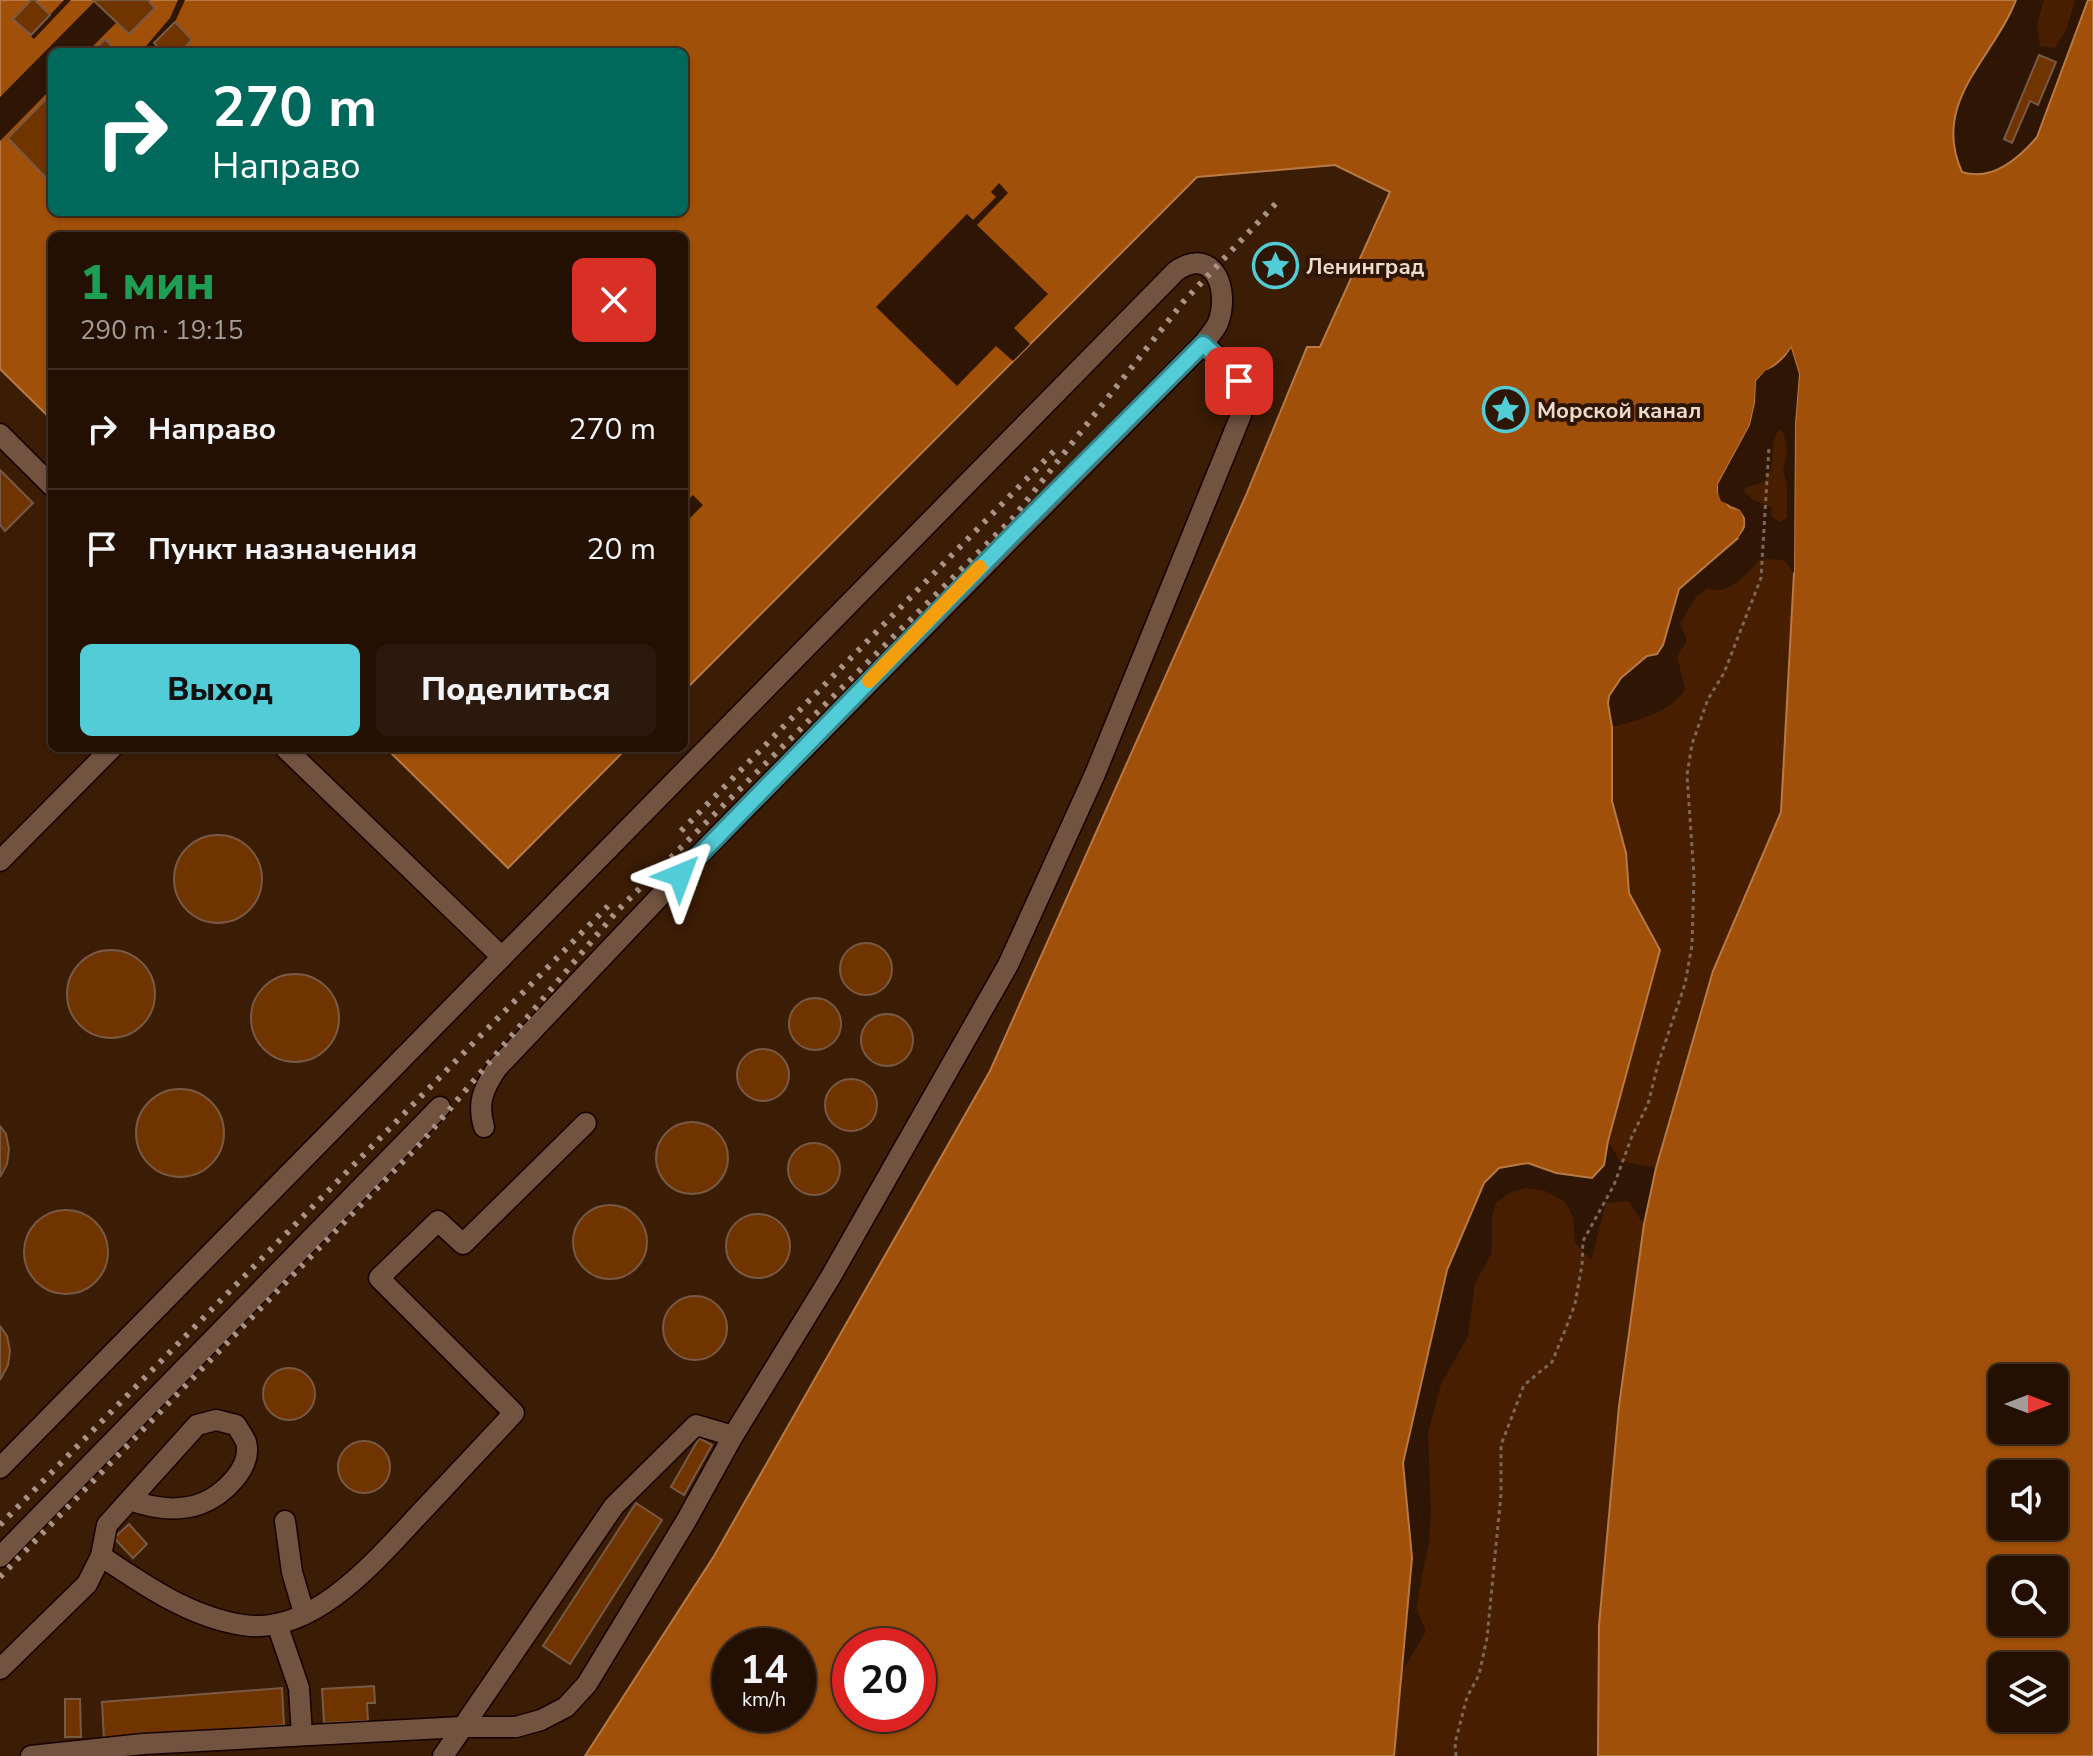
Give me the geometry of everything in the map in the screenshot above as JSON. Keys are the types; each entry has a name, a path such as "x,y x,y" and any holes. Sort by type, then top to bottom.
{"lane":[{"path":"0,1468 1176,271 1188,263 1202,263 1213,270 1220,283 1222,299 1217,324 1203,344 700,854 497,1068 484,1088 479,1110 484,1127"},
{"path":"31,1756 143,1744 462,1727 516,1727 541,1720 566,1707 596,1671 733,1436 830,1278 1008,965 1095,774 1241,415 1244,397 1239,381 1203,344"},
{"path":"0,434 48,482"},
{"path":"0,861 108,752"},
{"path":"289,752 502,957"},
{"path":"0,1557 440,1107"},
{"path":"101,1556 147,1586 213,1618 246,1626 277,1624 304,1613 333,1597 362,1574 514,1413 379,1278 438,1221 463,1244 586,1123"},
{"path":"0,1669 87,1584 101,1556 107,1525 197,1425 216,1420 236,1425 247,1443 244,1466 225,1489 200,1504 161,1508 130,1500"},
{"path":"443,1756 614,1506 696,1425 733,1436"},
{"path":"285,1521 292,1572 304,1613"},
{"path":"277,1624 299,1688 302,1735"}],"path":[{"path":"1456,1756 1455,1743 1467,1697 1479,1675 1487,1638 1501,1494 1501,1445 1524,1385 1552,1362 1566,1328 1575,1304 1583,1241 1614,1185 1648,1104 1660,1056 1685,984 1692,945 1694,876 1687,775 1692,744 1708,699 1724,673 1761,578 1769,447"}],"shaded area":[{"path":"0,0 2016,0 1959,102 1954,124 1954,147 1962,172 1984,174 2004,166 2037,137 2088,0 2093,0 2093,1756 1598,1756 1599,1625 1619,1406 1644,1224 1656,1168 1713,971 1781,812 1794,573 1795,424 1799,374 1791,348 1756,381 1750,425 1718,484 1718,493 1730,507 1741,510 1745,521 1742,531 1738,538 1679,589 1663,645 1657,654 1647,656 1621,678 1609,696 1612,801 1626,853 1629,893 1660,950 1604,1165 1592,1178 1556,1173 1528,1163 1499,1168 1484,1183 1447,1270 1403,1463 1412,1558 1394,1756 585,1756 714,1556 990,1071 1247,493 1307,347 1320,347 1390,192 1335,165 1197,177 688,687 688,232 48,232 48,416 0,369"},
{"path":"2044,0 2075,0 2066,30 2055,48 2040,46 2037,24"},
{"path":"1335,165 1390,192 1320,347 1306,347 1247,493 990,1071 714,1556 585,1756 0,1756 0,369 48,416 48,752 390,752 508,867 623,752 688,752 688,687 1197,177"},
{"path":"1779,430 1784,433 1787,453 1783,471 1787,484 1787,518 1780,522 1771,516 1772,508 1752,499 1743,490 1763,481 1769,474"},
{"path":"1759,560 1784,560 1794,573 1781,812 1713,971 1656,1168 1620,1161 1608,1141 1660,950 1629,893 1626,853 1612,801 1612,727 1663,710 1679,697 1685,689 1677,656 1687,641 1680,623 1696,597 1708,588 1722,590 1729,587"},
{"path":"390,752 623,752 508,868"},
{"path":"1526,1188 1545,1191 1565,1202 1573,1217 1575,1243 1591,1260 1606,1203 1628,1201 1644,1224 1619,1406 1599,1625 1598,1756 1394,1756 1402,1672 1426,1631 1416,1608 1429,1542 1431,1513 1428,1433 1441,1384 1468,1336 1475,1283 1492,1253 1492,1216 1496,1203 1511,1192"}],"pier":[{"path":"31,0 35,0 50,15 64,0 71,0 34,39 13,19"},
{"path":"148,0 155,8 129,34 116,23 91,48 48,48 95,1"},
{"path":"178,0 185,0 175,22 192,40 185,48 144,48 170,18"},
{"path":"48,48 48,92 0,141 0,97"},
{"path":"999,183 1008,193 977,225 1048,294 1014,328 1030,344 1013,361 996,346 957,386 876,307 967,214 973,220 996,197 991,192"},
{"path":"1791,348 1799,374 1795,424 1794,573 1790,568 1791,424 1795,374 1790,357 1783,366 1767,374 1760,382 1753,426 1722,485 1724,498 1743,507 1749,517 1743,538 1738,538 1745,528 1745,518 1740,510 1721,501 1718,493 1718,484 1750,425 1756,381 1765,371 1781,363"},
{"path":"693,495 703,505 688,520 688,500"}],"building":[{"path":"31,0 35,0 50,15 31,35 13,19"},
{"path":"93,0 148,0 155,8 129,34"},
{"path":"175,22 192,40 184,48 158,48 154,43"},
{"path":"105,39 113,48 96,48"},
{"path":"2039,55 2056,62 2038,105 2030,101 2012,143 2004,139"},
{"path":"48,97 48,180 8,138"},
{"path":"0,470 33,503 5,531 0,525"},
{"path":"218,835 235,838 249,848 259,862 262,879 259,896 249,910 235,920 218,923 201,920 187,910 177,896 174,879 177,862 187,848 201,838"},
{"path":"866,943 885,950 892,969 885,988 866,995 847,988 840,969 847,950"},
{"path":"111,950 128,953 142,963 152,977 155,994 152,1011 142,1025 128,1035 111,1038 94,1035 80,1025 70,1011 67,994 70,977 80,963 94,953"},
{"path":"295,974 312,977 326,987 336,1001 339,1018 336,1035 326,1049 312,1059 295,1062 278,1059 264,1049 254,1035 251,1018 254,1001 264,987 278,977"},
{"path":"815,998 833,1006 841,1024 833,1042 815,1050 797,1042 789,1024 797,1006"},
{"path":"887,1014 906,1021 913,1040 906,1059 887,1066 868,1059 861,1040 868,1021"},
{"path":"763,1049 782,1056 789,1075 782,1094 763,1101 744,1094 737,1075 744,1056"},
{"path":"851,1079 870,1086 877,1105 870,1124 851,1131 832,1124 825,1105 832,1086"},
{"path":"180,1089 197,1092 211,1102 221,1116 224,1133 221,1150 211,1164 197,1174 180,1177 163,1174 149,1164 139,1150 136,1133 139,1116 149,1102 163,1092"},
{"path":"692,1122 718,1132 728,1158 718,1184 692,1194 666,1184 656,1158 666,1132"},
{"path":"0,1126 6,1134 9,1149 7,1164 0,1177"},
{"path":"814,1143 833,1150 840,1169 833,1188 814,1195 795,1188 788,1169 795,1150"},
{"path":"610,1205 624,1208 636,1216 644,1228 647,1242 644,1256 636,1268 624,1276 610,1279 596,1276 584,1268 576,1256 573,1242 576,1228 584,1216 596,1208"},
{"path":"66,1210 82,1213 96,1222 105,1236 108,1252 105,1268 96,1282 82,1291 66,1294 50,1291 36,1282 27,1268 24,1252 27,1236 36,1222 50,1213"},
{"path":"758,1214 776,1220 784,1228 790,1246 784,1264 776,1272 758,1278 740,1272 732,1264 726,1246 732,1228 740,1220"},
{"path":"689,1296 701,1296 718,1305 725,1316 725,1340 718,1351 701,1360 689,1360 677,1355 668,1346 663,1334 663,1322 668,1310 677,1301"},
{"path":"0,1326 7,1336 10,1351 8,1365 0,1380"},
{"path":"289,1368 308,1375 315,1394 308,1413 289,1420 270,1413 263,1394 270,1375"},
{"path":"699,1438 712,1445 684,1495 671,1487"},
{"path":"364,1441 382,1449 390,1467 382,1485 364,1493 346,1485 338,1467 346,1449"},
{"path":"636,1503 662,1520 570,1664 543,1646"},
{"path":"129,1524 147,1544 133,1558 114,1538"},
{"path":"374,1686 375,1703 367,1703 368,1721 324,1723 322,1689"},
{"path":"282,1688 284,1725 104,1740 102,1702"},
{"path":"65,1699 80,1699 81,1737 65,1737"}],"railway":[{"path":"0,1577 421,1143 618,910 1013,518 1184,301 1280,199"},
{"path":"681,831 1059,446"},
{"path":"0,1525 608,906"}],"slow traffic":[{"path":"869,681 980,567"}],"place":[{"name":"Ленинград","path":"1275,266"},
{"name":"Морской канал","path":"1506,410"}],"route":[{"path":"680,875 1203,344 1239,381"}]}
